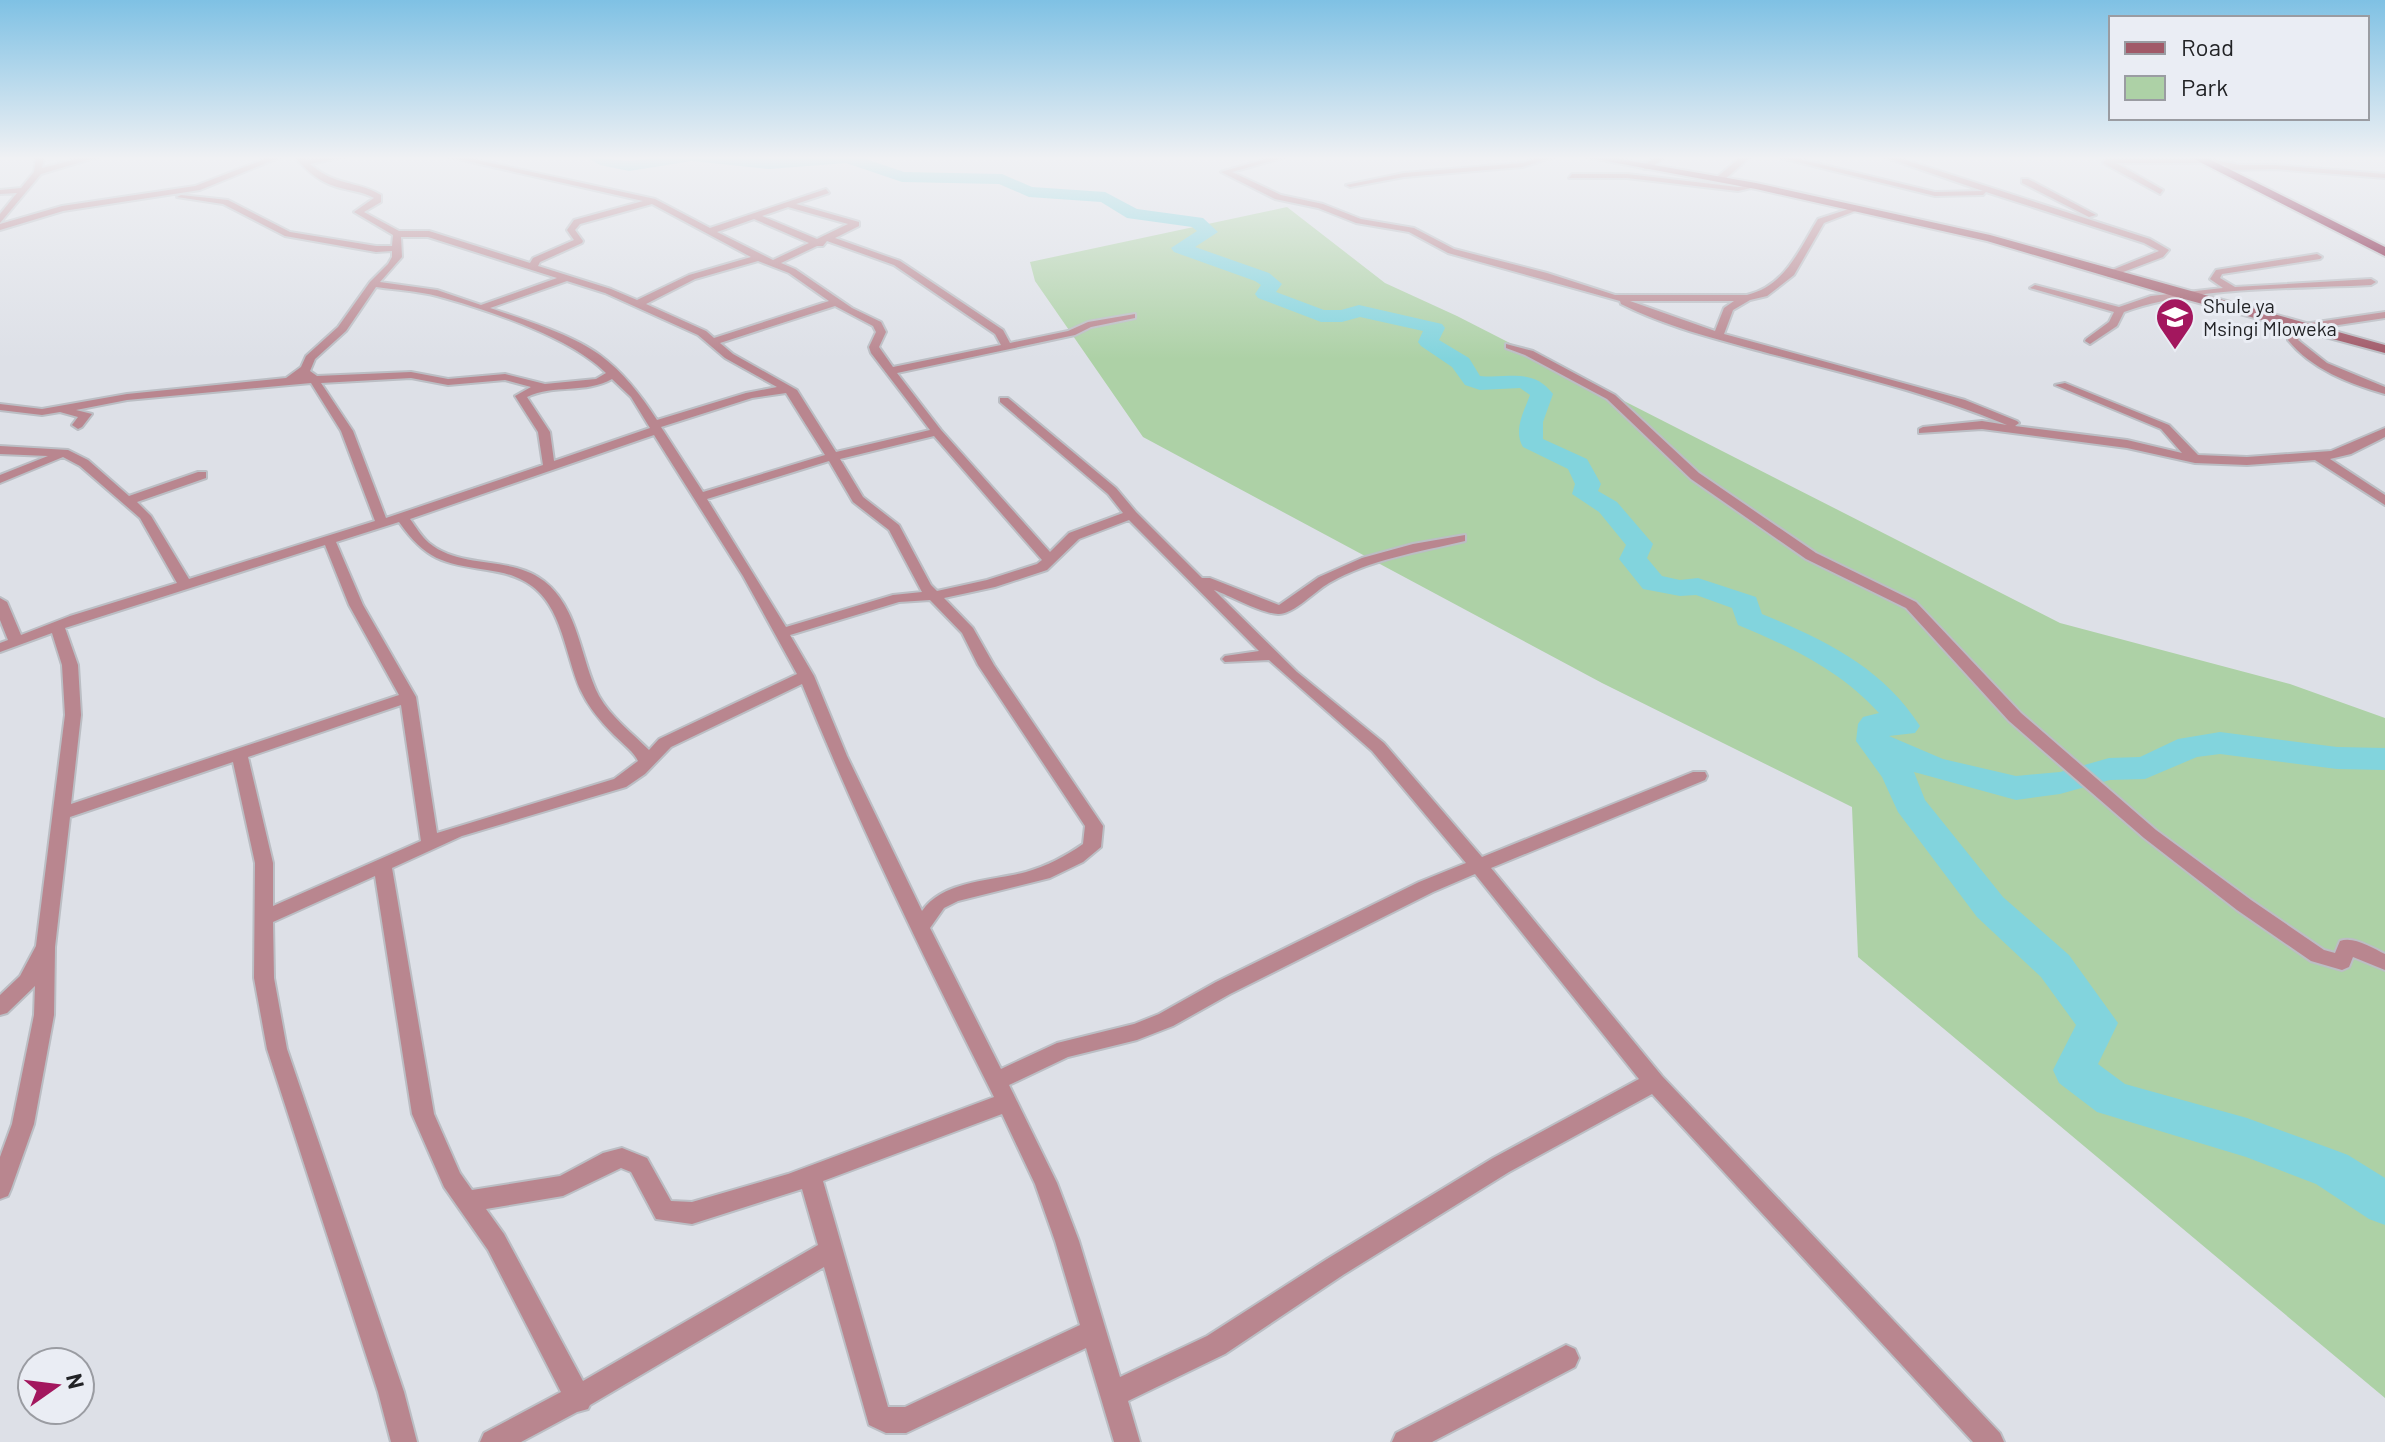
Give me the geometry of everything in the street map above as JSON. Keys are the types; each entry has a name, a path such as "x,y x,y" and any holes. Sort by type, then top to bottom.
{"highway":[{"path":"2331,224 2385,252"}],"main road":[{"path":"1928,224 1990,238 2385,349"}],"street":[{"path":"269,224 288,234 376,249 424,233 608,291 696,330 729,356 788,389 798,398 858,499 898,533 914,569 933,596 968,631 986,665 1095,832 1092,847 1079,858 1056,869 953,895 937,903 921,927"},
{"path":"375,224 397,241"},
{"path":"532,268 536,260 579,241 571,230 575,224"},
{"path":"698,224 807,280 879,327 881,332 874,350 937,432 1050,560"},
{"path":"711,231 733,224"},
{"path":"778,224 902,265 999,332 1007,346"},
{"path":"774,263 855,224"},
{"path":"1378,224 1411,230 1451,251 1620,299 1640,310 1718,336 1961,402 2029,431"},
{"path":"1620,299 1747,298 1764,294 1791,273 1819,224"},
{"path":"2097,224 2156,244 2163,253 2110,274"},
{"path":"2108,224 2125,233"},
{"path":"382,523 347,431 310,374 310,358 342,329 373,284 391,266 397,241"},
{"path":"2231,289 2215,279 2219,272 2317,257"},
{"path":"636,305 692,277 759,258"},
{"path":"483,307 566,278"},
{"path":"2035,288 2120,310 2151,299 2231,289 2371,282"},
{"path":"373,284 437,293 534,326 596,357 635,395 806,676 839,756 1046,1183 1067,1241 1127,1442"},
{"path":"1718,336 1729,308 1747,298"},
{"path":"712,342 837,302"},
{"path":"2090,341 2113,324 2120,310"},
{"path":"2385,315 2301,327 2293,340 2318,361 2385,391"},
{"path":"891,371 1131,316"},
{"path":"1510,346 1611,397 1695,476 1811,556 1911,605 2015,717 2150,834 2244,905 2318,956 2342,962 2347,946 2385,962"},
{"path":"49,411 127,397 289,381 310,374 411,375 448,382 505,377 539,387 599,382 615,373"},
{"path":"2061,385 2165,427 2195,459"},
{"path":"539,387 521,396 544,432 549,467"},
{"path":"0,648 57,626 402,517 750,395 788,389"},
{"path":"1004,400 1112,491 1131,515 1273,656 1378,747 1654,1082 1991,1442"},
{"path":"0,407 85,413 78,425"},
{"path":"1923,431 1982,425 2127,444 2195,459 2319,457 2347,451 2379,435 2385,448"},
{"path":"699,497 831,457 937,432"},
{"path":"0,450 64,453 84,463 145,516 186,586"},
{"path":"0,479 64,453"},
{"path":"2319,457 2385,501"},
{"path":"127,501 202,475"},
{"path":"782,633 886,601 933,596 1028,573 1046,565 1074,536 1131,515"},
{"path":"402,517 433,551 463,562 511,571 541,586 561,616 591,697 648,759"},
{"path":"1193,575 1254,603 1278,610 1285,609 1328,575 1383,555 1460,538"},
{"path":"329,540 356,605 408,697 430,844"},
{"path":"0,602 16,642"},
{"path":"0,1189 26,1109 44,1015 46,946 73,715 70,665 57,626"},
{"path":"1230,659 1249,655 1273,656"},
{"path":"264,918 456,832 620,783 637,775 665,743 806,676"},
{"path":"60,814 408,697"},
{"path":"239,754 264,863 264,978 277,1049 404,1442"},
{"path":"467,1201 563,1186 611,1160 622,1158 639,1165 664,1211 677,1214 692,1213 810,1176 1002,1091 1064,1049 1085,1041 1137,1032 1166,1020 1347,925 1478,865 1699,776"},
{"path":"382,865 423,1114 452,1180 496,1242 579,1400"},
{"path":"0,1007 27,982 46,946"},
{"path":"1113,1394 1216,1345 1335,1267 1501,1165 1654,1082"},
{"path":"810,1176 878,1416 886,1420 906,1420 1092,1332"},
{"path":"493,1442 579,1400 681,1335 829,1251"},
{"path":"1405,1442 1566,1358"}],"green space":[{"path":"1206,224 1309,224 1385,283 1457,316 2060,623 2290,684 2385,718 2385,1398 1858,957 1852,807 1602,683 1143,437 1035,281 1030,262"}],"waterway":[{"path":"1200,224 1209,232 1180,248 1262,277 1272,284 1265,294 1321,316 1342,316 1359,311 1435,328 1428,342 1461,363 1473,381 1517,380 1528,383 1542,394 1531,422 1531,442 1578,464 1588,484 1585,494 1608,507 1640,544 1633,559 1653,583 1680,588 1698,586 1746,603 1748,619 1815,648 1856,673 1874,688 1904,726 1874,724 1872,741 1934,768 2016,788 2060,783 2109,769 2145,768 2190,747 2220,743 2337,758 2385,759"},
{"path":"1874,743 1898,774 1910,804 1990,907 2055,966 2098,1023 2074,1070 2112,1099 2247,1138 2332,1169 2385,1204"}],"place":[{"name":"Shule ya Msingi Mloweka","path":"2175,351"}]}
